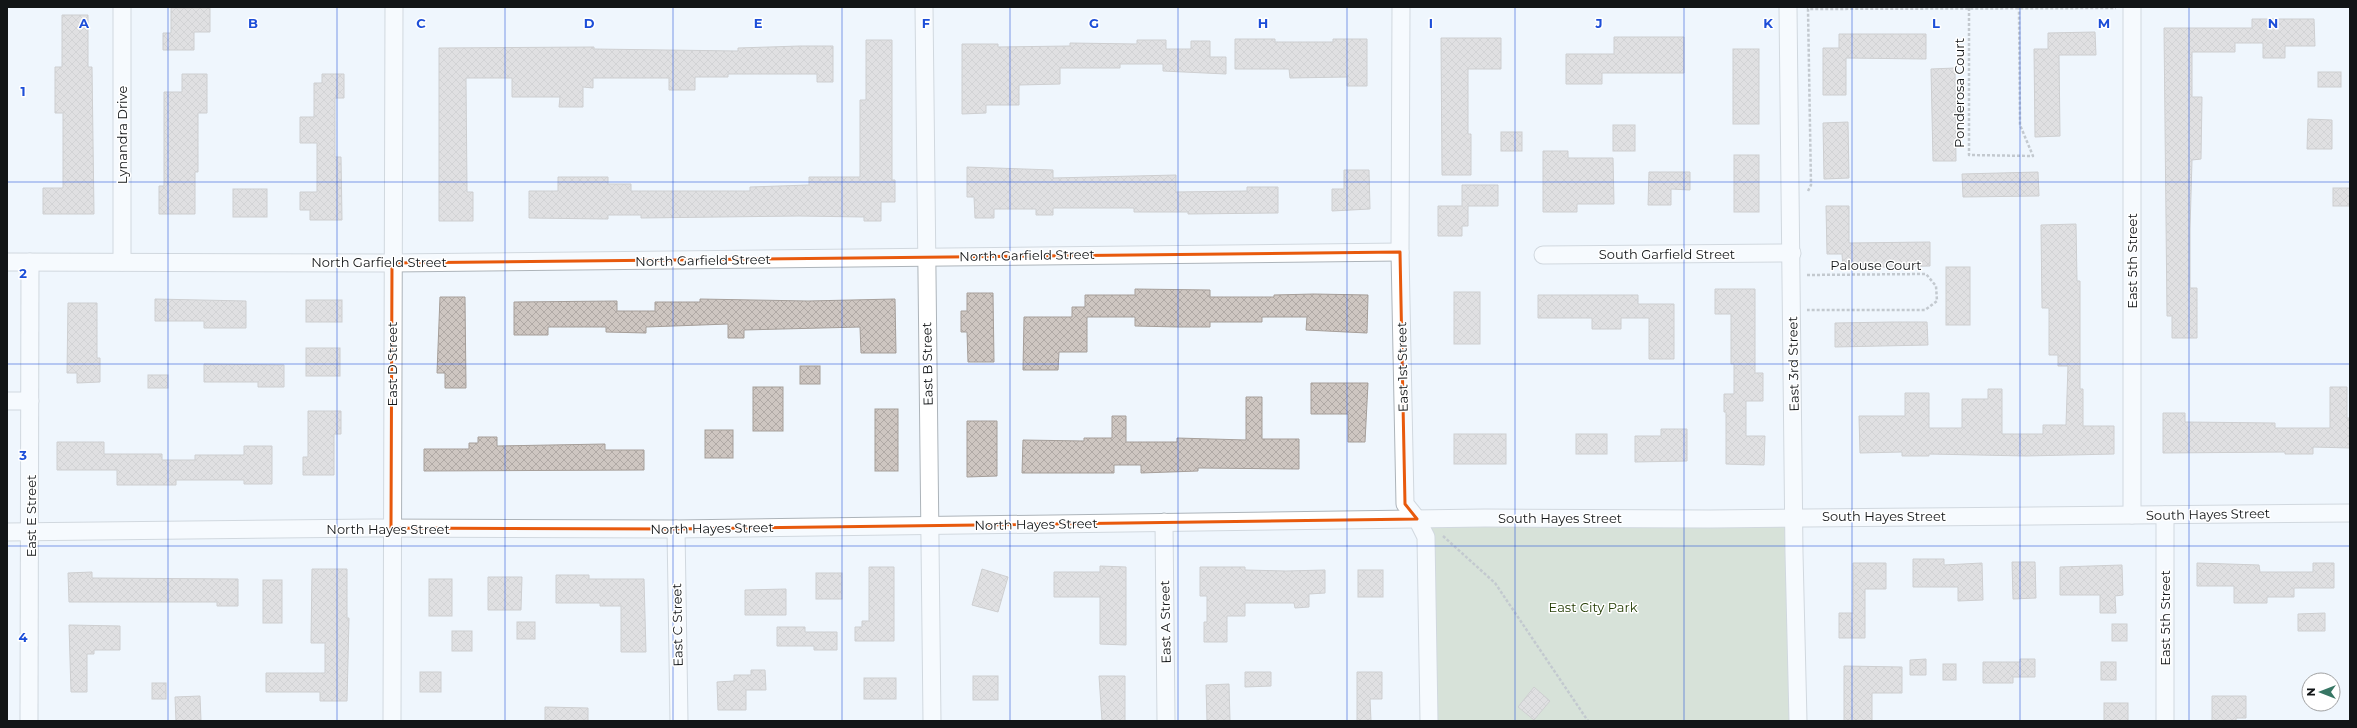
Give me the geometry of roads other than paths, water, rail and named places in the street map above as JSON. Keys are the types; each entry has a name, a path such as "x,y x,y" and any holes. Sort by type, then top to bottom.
{"street":[{"name":"Lynandra Drive","path":"122,7 122,262"},
{"name":"East D Street","path":"392,721 391,528 394,7"},
{"name":"East B Street","path":"924,7 932,721"},
{"name":"East 1st Street","path":"1401,7 1400,252 1405,504 1417,519 1426,537 1429,721"},
{"name":"East 3rd Street","path":"1788,7 1798,721"},
{"name":"East 5th Street","path":"2132,7 2132,515"},
{"name":"North Garfield Street","path":"7,262 392,263 1250,252 1400,252"},
{"name":"South Garfield Street","path":"1543,255 1792,253"},
{"name":"East E Street","path":"29,721 31,532 30,262"},
{"path":"7,401 30,401"},
{"name":"South Hayes Street","path":"1417,519 2165,516 2350,513"},
{"name":"East 5th Street","path":"2165,516 2165,721"},
{"name":"North Hayes Street","path":"7,532 391,528 676,529 1417,519"},
{"name":"East A Street","path":"1164,522 1166,721"},
{"name":"East C Street","path":"676,529 679,721"}],"park label":[{"name":"East City Park","path":"1593,607"}]}
